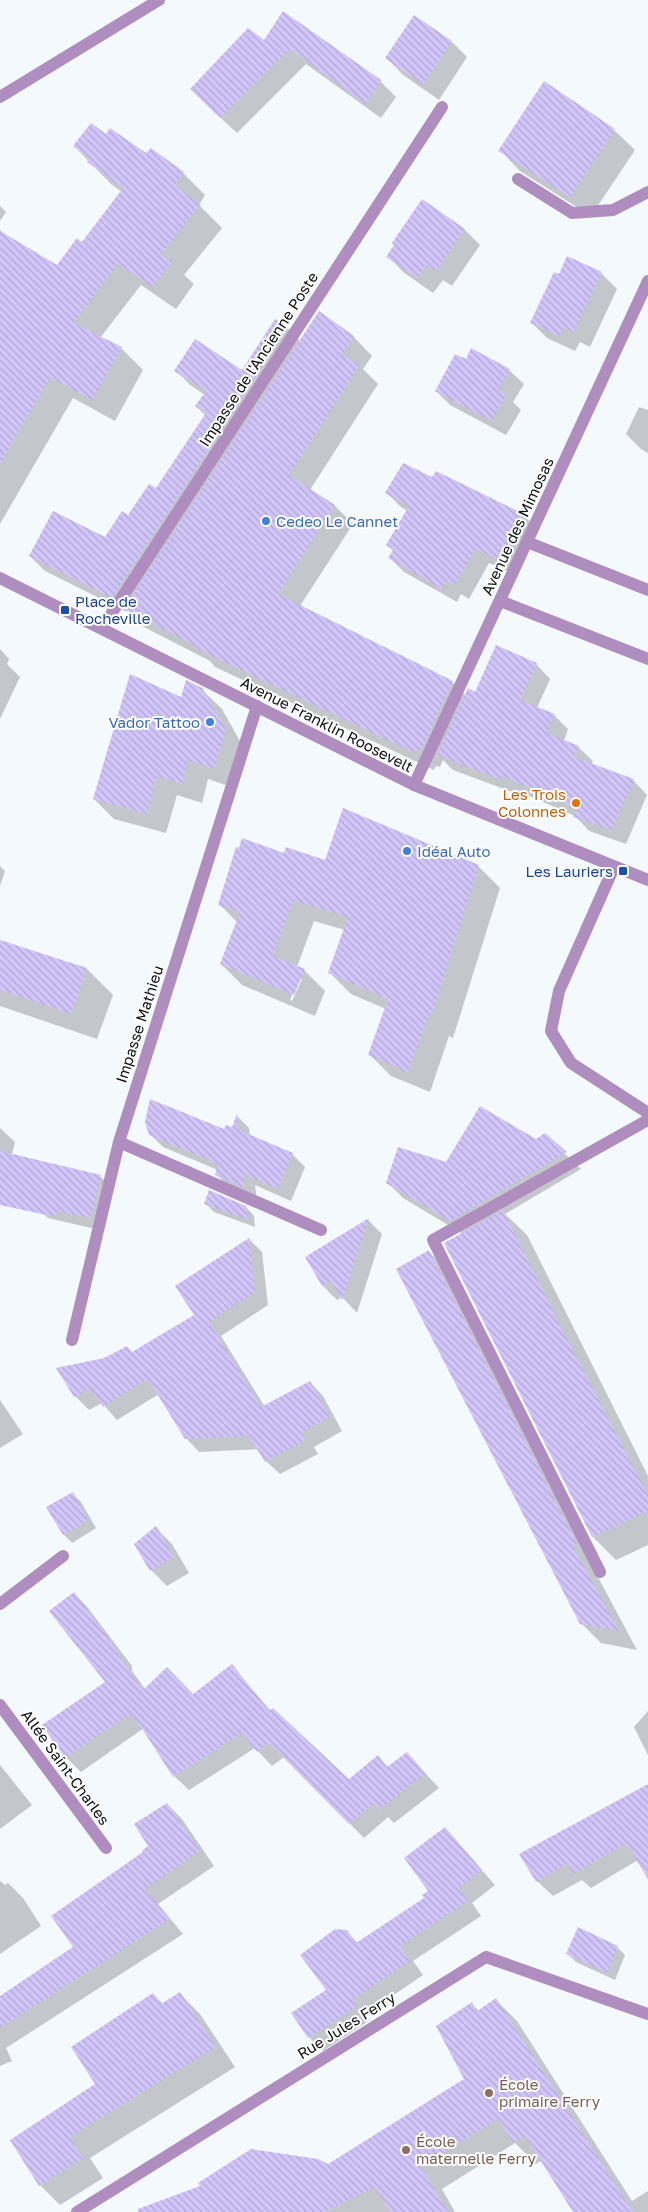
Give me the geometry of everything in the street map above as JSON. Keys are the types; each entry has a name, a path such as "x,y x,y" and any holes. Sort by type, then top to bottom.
{"street":[{"path":"0,97 159,0"},
{"name":"Impasse de l'Ancienne Poste","path":"102,628 442,107"},
{"path":"518,178 572,213 613,210 648,192"},
{"name":"Avenue des Mimosas","path":"414,785 648,281"},
{"path":"527,542 648,590"},
{"name":"Avenue Franklin Roosevelt","path":"0,578 414,785 648,880"},
{"path":"500,601 648,659"},
{"name":"Impasse Mathieu","path":"72,1340 119,1142 257,706"},
{"path":"614,866 559,991 551,1031 571,1063 648,1113"},
{"path":"600,1572 433,1240 648,1120"},
{"path":"119,1142 321,1230"},
{"path":"0,1604 63,1556"},
{"name":"Allée Saint-Charles","path":"0,1705 106,1848"},
{"name":"Rue Jules Ferry","path":"77,2212 486,1957 648,2014"}],"building":[{"path":"283,11 381,80 365,104 290,49 220,118 190,89 248,28 264,40"},
{"path":"414,15 452,41 423,85 385,58"},
{"path":"544,81 615,129 570,197 498,151"},
{"path":"91,123 106,134 110,128 146,153 151,148 184,172 175,185 201,204 160,255 173,261 153,287 118,264 73,323 122,347 92,400 50,377 0,464 0,231 57,265 77,238 82,242 123,188 87,162 89,158 73,146"},
{"path":"422,199 465,229 436,271 426,265 417,278 386,257 394,245 392,243"},
{"path":"567,256 602,272 574,332 564,328 559,336 530,323 554,272 559,274"},
{"path":"319,311 354,336 342,355 360,365 289,475 335,505 278,594 453,681 421,750 417,748 415,753 195,648 196,646 124,608"},
{"path":"275,319 288,327 112,598 29,556 53,511 105,537 122,511 128,515 149,484 156,488 206,413 195,406 206,391 174,371 195,339 242,370"},
{"path":"471,348 510,369 498,390 507,395 491,421 435,391 455,354 466,359"},
{"path":"403,463 432,477 436,471 524,514 502,562 475,549 455,585 446,581 442,589 388,558 393,550 386,545 409,506 385,493"},
{"path":"496,645 537,663 520,700 555,714 547,733 579,746 574,757 634,779 612,830 573,817 577,809 502,776 501,780 437,755 468,688 475,692"},
{"path":"130,674 181,697 186,680 202,688 226,729 214,769 188,760 182,784 157,776 147,814 93,799"},
{"path":"343,808 479,865 431,1017 428,1016 408,1072 368,1055 388,999 328,973 348,917 293,900 273,956 305,969 294,995 220,964 240,912 218,905 236,847 239,848 242,838 284,853 286,847 325,860"},
{"path":"0,940 87,968 71,1014 0,990"},
{"path":"150,1099 224,1129 226,1125 232,1127 237,1114 239,1130 293,1153 278,1189 243,1174 244,1188 215,1175 218,1164 149,1135 145,1122"},
{"path":"480,1106 536,1139 545,1133 567,1152 450,1221 386,1183 398,1147 446,1162"},
{"path":"0,1151 101,1175 91,1218 57,1211 56,1217 0,1205"},
{"path":"209,1190 246,1206 248,1220 204,1204"},
{"path":"503,1210 648,1495 648,1511 592,1537 444,1243"},
{"path":"369,1218 342,1300 331,1281 322,1286 305,1257"},
{"path":"249,1238 255,1292 209,1322 261,1407 310,1381 330,1417 301,1433 306,1440 265,1462 249,1436 185,1439 148,1379 103,1407 91,1389 74,1397 56,1368 104,1358 127,1346 132,1352 194,1315 175,1286"},
{"path":"429,1250 577,1544 573,1546 619,1631 580,1624 396,1269"},
{"path":"73,1492 88,1520 63,1535 46,1507"},
{"path":"156,1526 174,1557 150,1571 134,1544"},
{"path":"74,1592 118,1651 118,1655 143,1690 167,1667 193,1694 232,1664 269,1711 273,1708 349,1779 378,1755 387,1767 407,1752 425,1773 379,1810 374,1803 349,1824 269,1743 257,1752 242,1733 173,1777 143,1730 130,1714 65,1758 42,1725 105,1682 49,1611"},
{"path":"648,1784 648,1879 626,1843 574,1874 568,1864 536,1882 519,1854"},
{"path":"167,1803 200,1851 145,1889 170,1919 0,2028 0,1996 73,1947 51,1916 143,1852 148,1846 134,1824"},
{"path":"445,1827 482,1870 459,1888 468,1901 400,1946 410,1961 353,1999 357,2006 308,2038 291,2013 326,1990 300,1955 335,1929 347,1930 356,1943 424,1898 422,1895 428,1891 404,1858"},
{"path":"578,1927 618,1946 607,1973 566,1954"},
{"path":"180,1992 216,2047 70,2137 83,2158 39,2186 10,2140 95,2084 71,2047 153,1993 161,2004"},
{"path":"496,1998 633,2212 573,2212 525,2136 513,2143 498,2119 421,2167 448,2212 390,2212 375,2187 324,2212 138,2212 138,2209 200,2186 198,2183 251,2149 318,2159 328,2164 464,2079 436,2026 472,2002 476,2012"}],"place":[{"name":"Cedeo Le Cannet","path":"266,521"},
{"name":"Place de Rocheville","path":"65,610"},
{"name":"Vador Tattoo","path":"210,722"},
{"name":"Les Trois Colonnes","path":"576,803"},
{"name":"Idéal Auto","path":"407,851"},
{"name":"Les Lauriers","path":"623,871"},
{"name":"École primaire Ferry","path":"489,2093"},
{"name":"École maternelle Ferry","path":"406,2150"}]}
